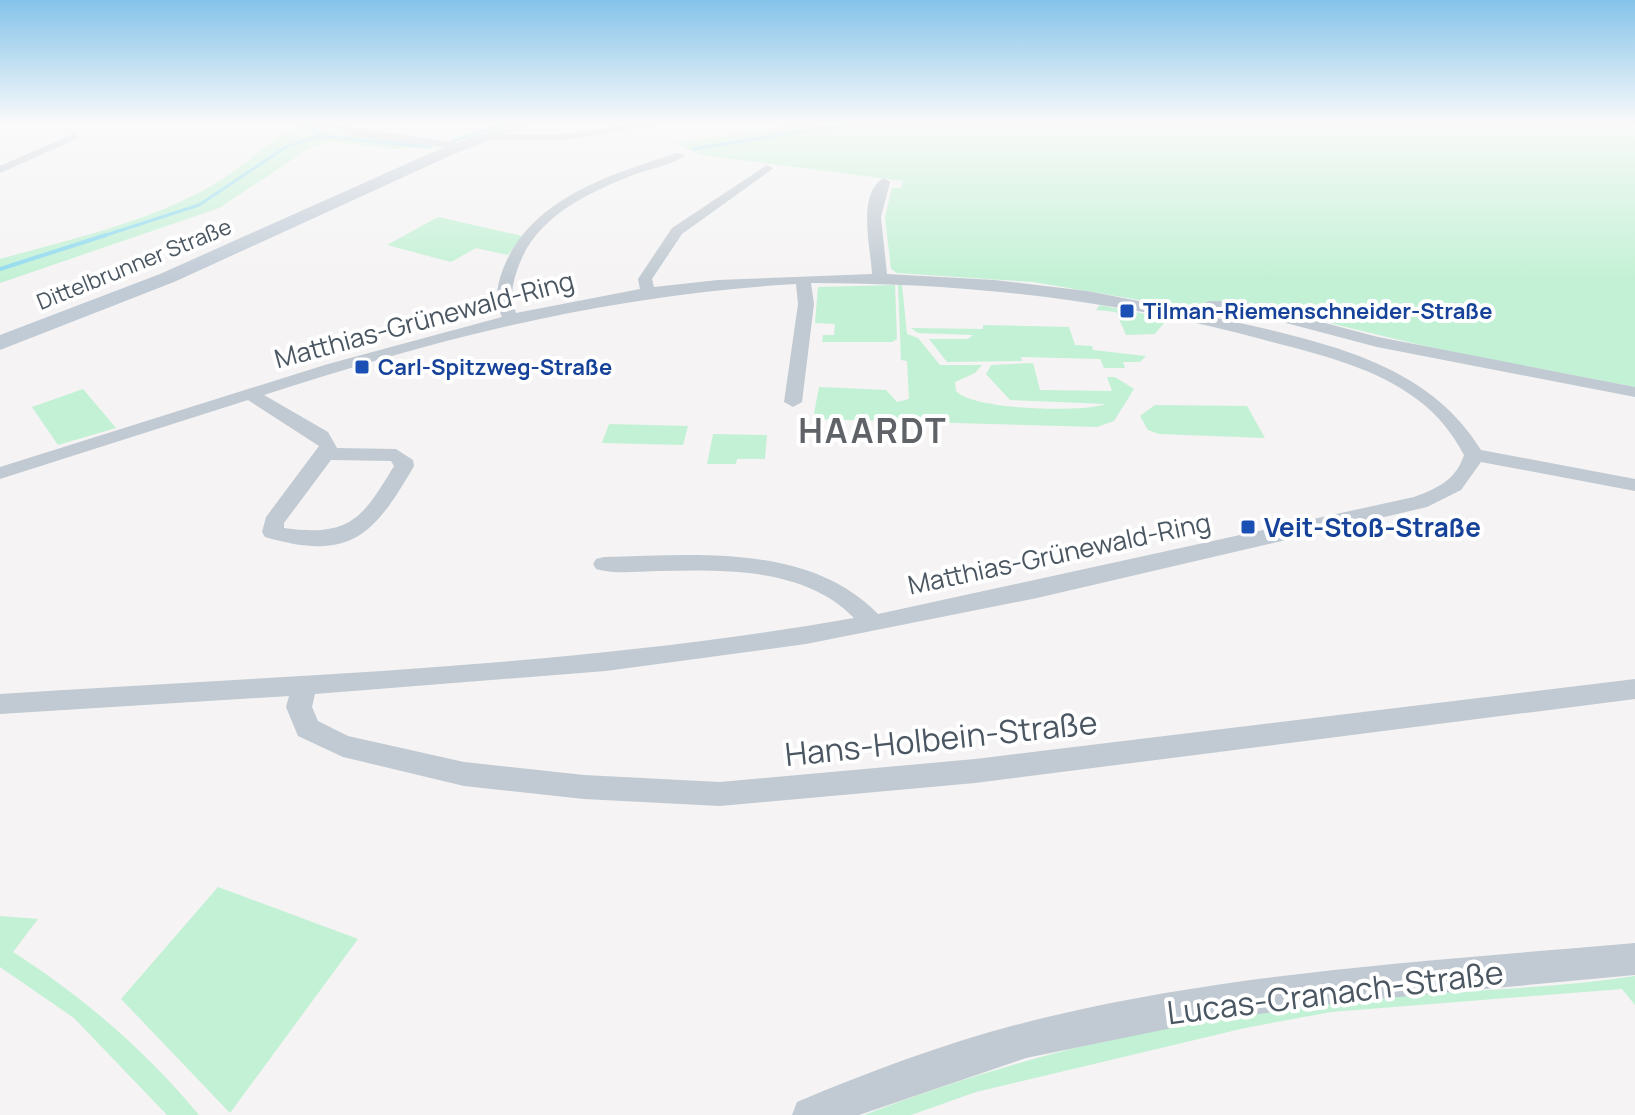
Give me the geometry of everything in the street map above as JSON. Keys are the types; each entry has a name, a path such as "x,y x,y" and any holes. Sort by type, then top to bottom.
{"street":[{"name":"Dittelbrunner Straße","path":"0,343 226,253 394,176"},
{"path":"511,319 503,296 508,270 535,229 573,199 623,176"},
{"path":"648,293 645,279 664,245 677,231 756,176"},
{"path":"880,279 874,221 875,203 884,182"},
{"path":"793,402 806,304 803,279"},
{"name":"Matthias-Grünewald-Ring","path":"0,473 511,319 648,293 803,279 880,279 1045,291 1186,315 1316,349 1390,375 1444,410 1465,435 1474,455 1466,477 1457,485 1420,502 1021,593 872,622 608,661 0,704"},
{"path":"1186,315 1210,306 1245,307 1350,336 1635,392"},
{"path":"253,396 321,436 329,445 326,454 273,522 273,532 283,536 338,538 354,533 366,526 404,466 403,460 396,455 326,454"},
{"path":"1474,455 1635,485"},
{"path":"604,564 724,565 783,572 844,593 872,622"},
{"name":"Hans-Holbein-Straße","path":"305,683 299,707 307,728 343,746 384,757 464,774 569,786 720,794 975,771 1635,689"},
{"name":"Lucas-Cranach-Straße","path":"810,1115 950,1063 1056,1032 1239,997 1353,982 1635,959"}],"green space":[{"path":"267,176 219,208 0,283 0,259 104,230 155,212 225,177"},
{"path":"864,176 1635,176 1635,387 1441,350 1238,301 1175,306 1033,282 897,273 891,269 885,217 892,188 901,188 903,181"},
{"path":"438,217 522,236 508,255 476,248 451,262 387,245"},
{"path":"895,285 897,339 892,342 822,342 823,335 834,335 835,324 815,323 818,287"},
{"path":"898,285 902,285 907,334 918,338 940,365 982,365 975,373 955,382 956,391 966,397 1028,408 1075,408 1106,404 1010,400 986,374 991,365 1033,363 1040,390 1112,391 1107,377 1115,377 1134,389 1114,421 1097,427 813,419 819,387 886,390 897,402 909,399 907,361 901,360"},
{"path":"1100,305 1166,318 1157,317 1156,321 1164,323 1155,334 1126,335 1116,312 1096,310"},
{"path":"983,325 1069,327 1075,345 1146,356 1140,362 1123,362 1125,368 1104,368 1100,359 1021,357 1022,361 947,362 929,339 968,339 973,335 918,333 911,328 983,329"},
{"path":"83,389 116,428 58,445 32,407"},
{"path":"1155,405 1247,406 1265,438 1159,434 1148,430 1140,416"},
{"path":"609,424 688,426 683,445 602,443"},
{"path":"713,434 767,435 765,459 737,459 736,464 707,464"},
{"path":"218,887 358,939 230,1113 121,999"},
{"path":"0,916 38,919 13,952 64,987 112,1026 179,1091 199,1115 167,1115 74,1018 0,967"},
{"path":"1635,976 1635,1005 1622,989 1331,1012 1245,1028 976,1092 911,1115 864,1115 985,1073 1168,1027 1357,999"}],"waterway":[{"path":"100,237 199,205 242,176"},
{"path":"0,269 106,235"}],"place":[{"name":"Tilman-Riemenschneider-Straße","path":"1127,311"},
{"name":"Carl-Spitzweg-Straße","path":"362,367"},
{"name":"Veit-Stoß-Straße","path":"1248,527"}],"district":[{"name":"HAARDT","path":"873,430"}]}
